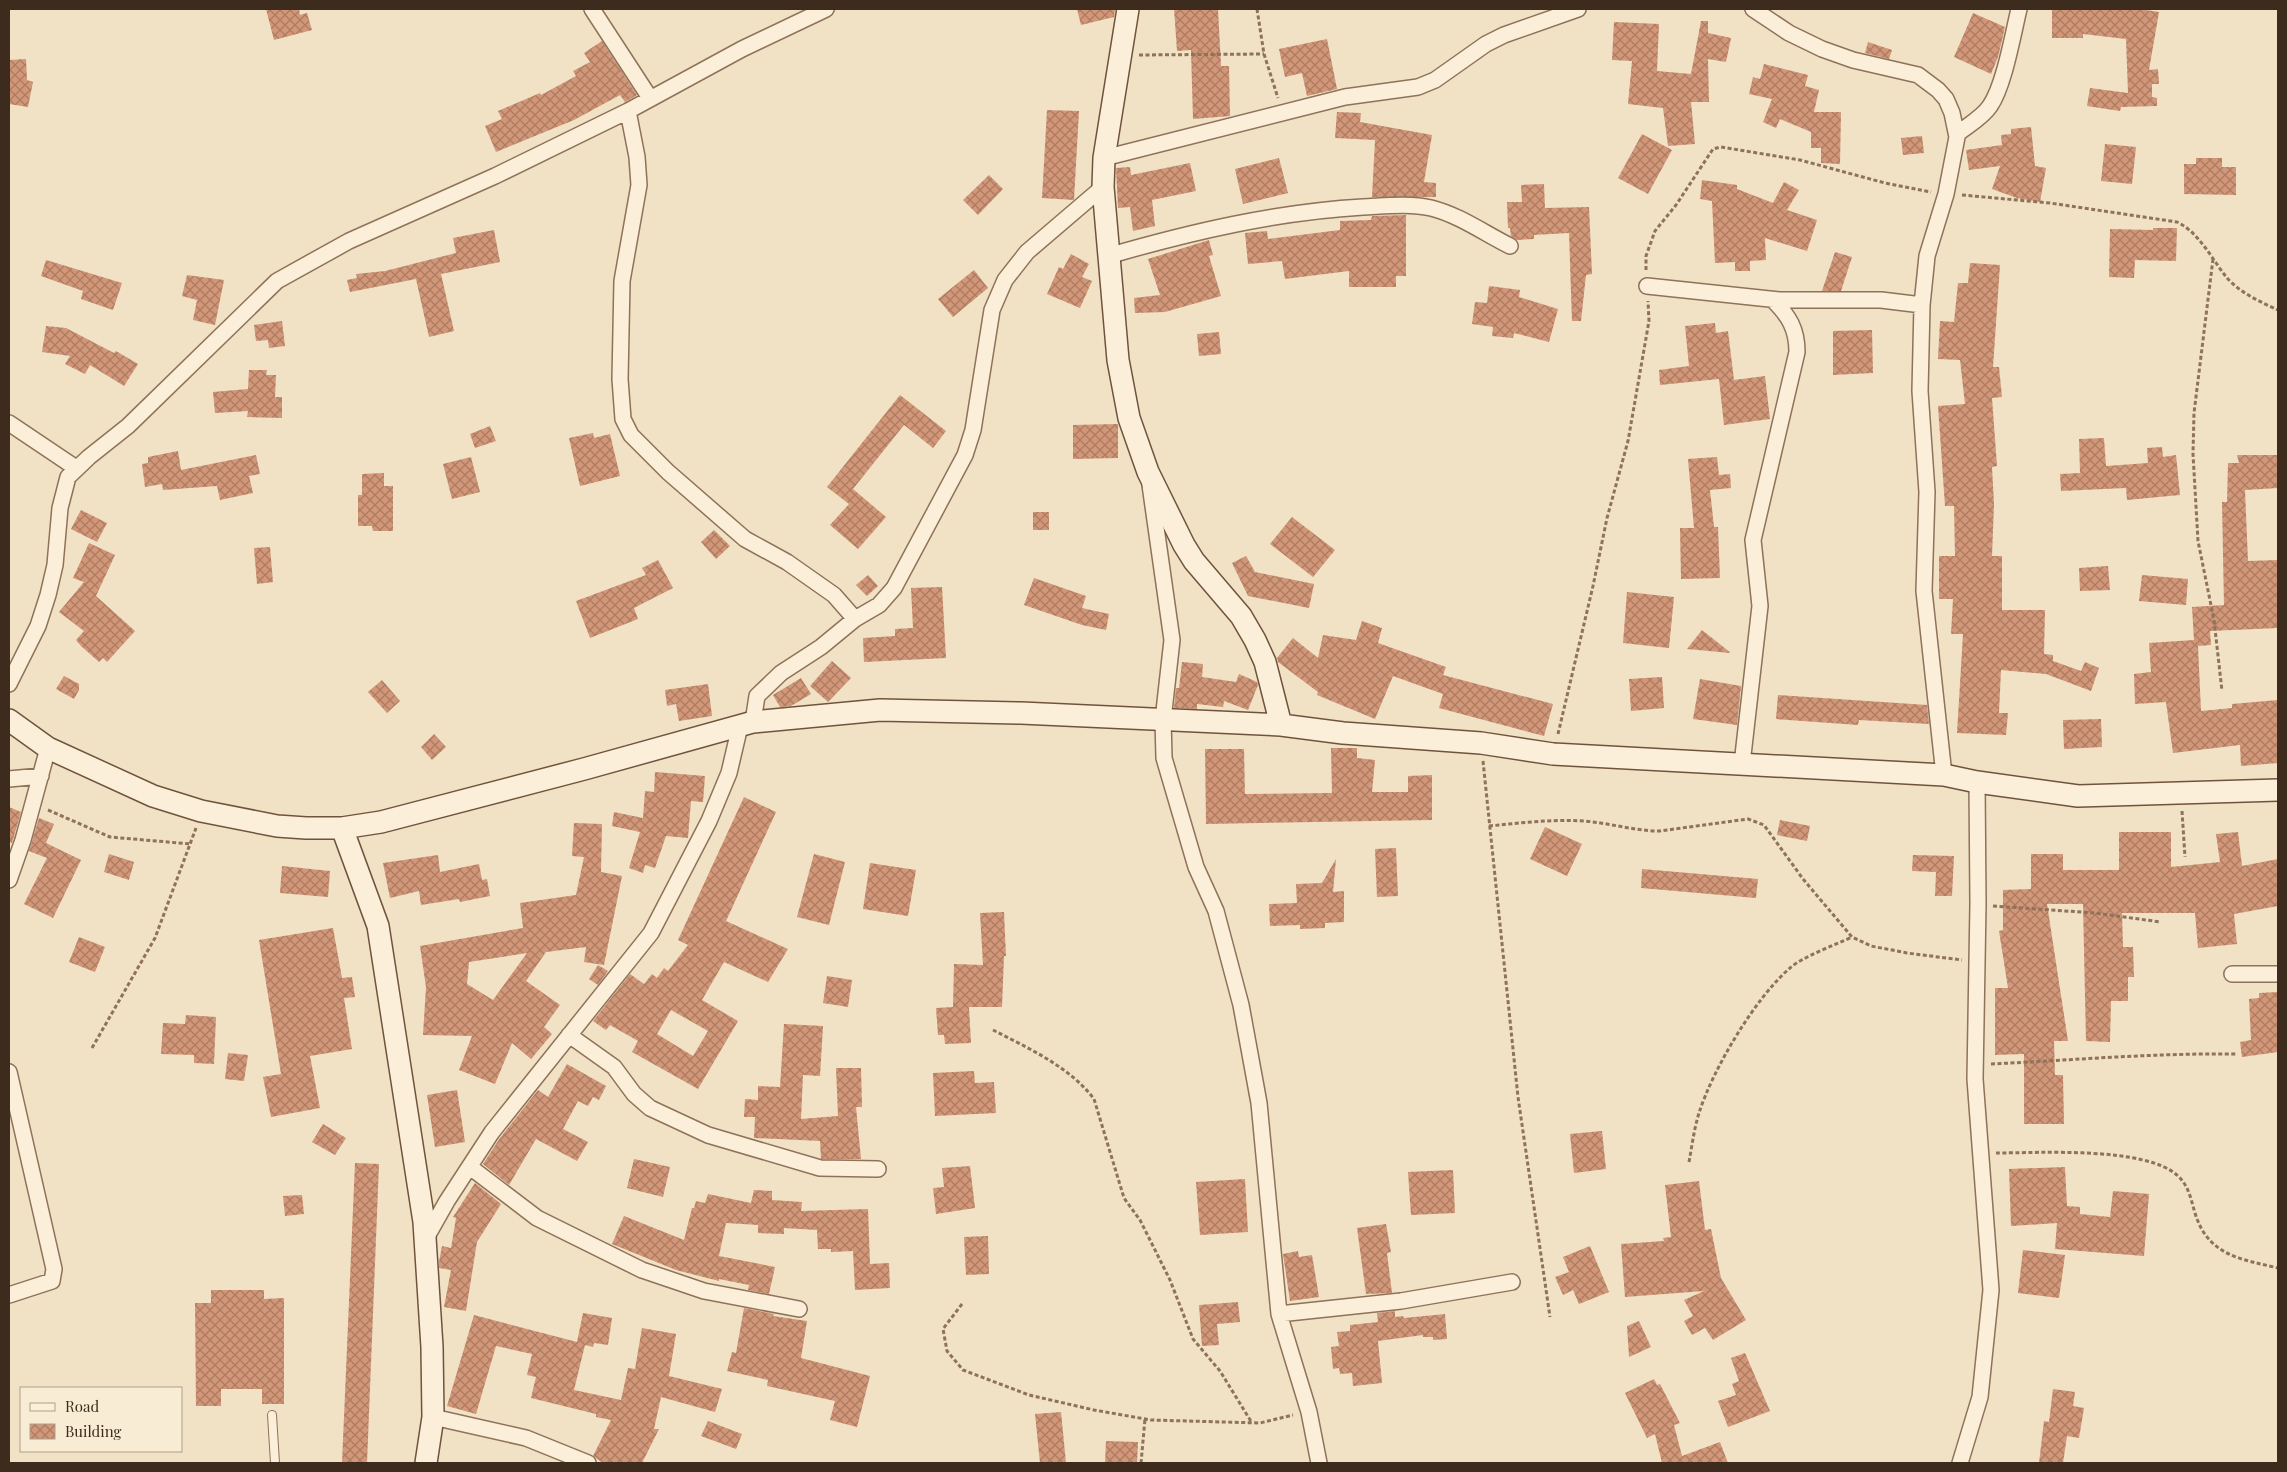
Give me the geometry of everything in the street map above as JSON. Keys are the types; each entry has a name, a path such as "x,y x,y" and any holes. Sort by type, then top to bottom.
{"street":[{"path":"592,9 650,98"},
{"path":"9,684 38,626 48,595 56,557 60,508 68,477 76,468 128,426 278,281 349,241 495,176 628,111 742,49 826,9"},
{"path":"1128,9 1104,158 1103,187 1118,360 1129,418 1148,472 1194,561 1241,616 1255,640 1270,677 1281,725"},
{"path":"1104,158 1345,96 1418,87 1435,80 1486,44 1504,35 1578,9"},
{"path":"1753,9 1790,33 1822,50 1853,60 1918,76 1930,82 1946,100 1952,113 1957,134 1946,194 1927,256 1922,305 1920,392 1928,492 1924,591 1944,775"},
{"path":"1957,134 1982,115 1991,105 2020,9"},
{"path":"628,111 639,178 622,281 620,379 623,419 631,435 703,503 745,539 787,562 834,595 855,619"},
{"path":"425,1240 492,1132 651,933 709,821 758,696 782,673 855,619 879,605 894,588 965,455 973,430 992,310 1005,280 1027,252 1103,187"},
{"path":"1108,256 1216,228 1333,209 1405,205 1430,208 1450,214 1510,246"},
{"path":"1647,286 1773,300 1881,300 1922,305"},
{"path":"1742,764 1760,606 1753,540 1797,352 1797,340 1788,315 1773,300"},
{"path":"9,423 76,468"},
{"path":"1148,472 1172,640 1163,720 1163,746 1167,773 1196,867 1221,926 1248,1041 1259,1103 1279,1314 1308,1412 1319,1463"},
{"path":"9,720 48,748 153,796 201,811 277,826 342,828 381,822 746,724 880,710 1281,725 1342,733 1481,743 1554,754 1944,775 1977,782 2078,796 2278,790"},
{"path":"9,880 23,840 48,748"},
{"path":"9,780 41,776"},
{"path":"1960,1463 1980,1397 1991,1290 1976,1065 1977,782"},
{"path":"342,828 378,926 424,1222 432,1347 433,1416 426,1463"},
{"path":"2232,974 2278,974"},
{"path":"569,1035 614,1067 634,1094 650,1108 708,1135 820,1168 878,1169"},
{"path":"9,1072 54,1269 52,1281 9,1295"},
{"path":"470,1167 537,1218 642,1270 704,1290 799,1308"},
{"path":"1279,1314 1401,1302 1512,1282"},
{"path":"433,1416 526,1438 588,1463"}],"lane":[{"path":"272,1415 275,1463"}],"path":[{"path":"1256,9 1264,54 1283,113"},
{"path":"1120,55 1264,54"},
{"path":"1554,754 1594,586 1607,518 1628,441 1649,321 1646,256 1655,230 1676,205 1713,149 1721,147 1800,160 1885,183 1946,194 2050,203 2176,222 2192,231 2230,281 2252,298 2278,310"},
{"path":"2213,259 2194,413 2192,454 2198,541 2214,620 2222,691"},
{"path":"1481,743 1518,1098 1550,1316"},
{"path":"2180,793 2185,857"},
{"path":"32,803 110,837 191,844"},
{"path":"92,1048 155,938 191,844 201,811"},
{"path":"1489,826 1566,820 1660,831 1748,820 1758,822 1764,825 1803,880 1852,938 1870,946 1977,962"},
{"path":"1978,904 2095,912 2161,922"},
{"path":"1690,1162 1698,1115 1710,1081 1741,1030 1768,991 1791,967 1852,938"},
{"path":"993,1030 1038,1054 1084,1086 1094,1099 1124,1198 1140,1220 1170,1280 1193,1339 1220,1371 1252,1422"},
{"path":"1976,1065 2111,1059 2174,1053 2237,1054"},
{"path":"1982,1154 2081,1154 2132,1157 2145,1160 2170,1170 2184,1182 2206,1238 2218,1249 2230,1255 2278,1268"},
{"path":"962,1304 943,1329 947,1351 963,1370 1029,1395 1094,1410 1145,1419 1191,1422 1252,1422 1308,1412"},
{"path":"1141,1463 1145,1419"}],"building":[{"path":"266,9 299,9 300,15 307,13 312,30 274,40"},
{"path":"1077,9 1115,9 1114,17 1081,25"},
{"path":"1174,9 1218,9 1221,66 1229,66 1230,116 1193,119 1191,50 1177,51"},
{"path":"2052,9 2139,9 2159,12 2149,70 2158,69 2159,84 2152,84 2152,97 2157,98 2157,106 2121,107 2120,111 2087,106 2090,88 2128,93 2126,39 2083,34 2083,38 2052,38"},
{"path":"1973,13 2005,27 1998,57 1991,74 1954,57"},
{"path":"1701,21 1708,21 1708,33 1731,38 1726,62 1708,59 1709,102 1691,102 1695,144 1668,146 1663,108 1628,104 1632,61 1612,60 1614,22 1659,24 1657,71 1691,74"},
{"path":"1327,39 1337,89 1307,96 1302,73 1285,77 1279,49"},
{"path":"602,41 637,95 625,102 620,95 574,120 496,152 485,126 502,119 498,111 540,93 541,95 576,76 573,71 590,62 584,53"},
{"path":"1868,42 1892,50 1889,59 1865,53"},
{"path":"26,59 27,80 33,82 28,107 9,104 9,60"},
{"path":"1764,64 1808,75 1805,86 1819,90 1814,112 1841,112 1840,164 1821,163 1821,148 1811,148 1811,132 1780,119 1776,128 1763,122 1772,99 1749,94 1753,77 1760,79"},
{"path":"1047,110 1079,111 1074,200 1042,198"},
{"path":"1337,112 1361,113 1360,122 1432,135 1424,182 1436,183 1436,197 1372,197 1375,140 1335,138"},
{"path":"2031,127 2035,166 2046,168 2040,202 2017,198 1992,189 2000,166 1969,170 1966,150 2002,145 2001,135 2011,134 2011,129"},
{"path":"1642,134 1672,150 1648,194 1618,178"},
{"path":"1922,136 1924,153 1903,155 1901,138"},
{"path":"2105,144 2136,147 2132,184 2101,181"},
{"path":"1279,158 1288,193 1243,204 1235,169"},
{"path":"2196,158 2222,158 2222,167 2236,167 2236,195 2184,194 2184,164 2196,164"},
{"path":"1190,163 1196,191 1152,200 1155,226 1133,231 1130,207 1118,208 1116,168 1130,167 1131,175"},
{"path":"989,175 1003,189 978,215 963,200"},
{"path":"1702,180 1737,185 1737,189 1773,203 1784,182 1799,190 1787,210 1817,220 1807,251 1765,238 1766,260 1750,261 1750,271 1735,271 1735,262 1715,263 1712,201 1700,199"},
{"path":"1544,184 1545,208 1589,207 1592,274 1586,275 1581,321 1572,321 1569,233 1534,235 1534,239 1516,240 1511,236 1510,228 1508,228 1507,202 1522,202 1521,185"},
{"path":"1406,215 1406,276 1396,276 1396,287 1349,287 1349,271 1285,279 1282,261 1248,264 1245,233 1267,231 1268,239 1340,230 1340,221 1371,220 1372,216"},
{"path":"2153,228 2177,228 2176,261 2135,260 2134,278 2109,277 2110,229 2153,230"},
{"path":"494,230 500,262 441,274 454,331 429,337 416,279 350,292 347,280 357,278 356,274 385,271 456,253 453,238"},
{"path":"1209,240 1213,255 1209,256 1221,296 1165,312 1135,313 1134,298 1160,295 1148,259"},
{"path":"1835,252 1852,257 1841,291 1822,291"},
{"path":"1071,254 1089,264 1082,277 1092,281 1080,308 1047,294 1059,267 1063,269"},
{"path":"46,260 122,283 113,310 81,299 83,291 41,276"},
{"path":"1970,263 2000,265 1993,367 1999,367 2002,397 1992,398 1997,466 1992,467 1994,504 1992,556 2002,556 2002,610 2045,610 2044,654 2053,655 2053,661 2081,671 2085,662 2099,668 2091,691 2046,674 2001,670 1999,713 2008,713 2006,735 1957,733 1963,634 1951,634 1953,599 1939,599 1939,556 1955,556 1954,506 1945,506 1938,406 1965,404 1960,360 1938,359 1940,321 1954,322 1958,283 1968,283"},
{"path":"974,270 988,288 953,317 938,299"},
{"path":"187,275 224,280 215,325 193,320 197,300 182,296"},
{"path":"1489,286 1520,290 1519,297 1558,309 1549,342 1514,333 1513,338 1492,336 1493,327 1472,324 1475,302 1487,303"},
{"path":"282,321 285,346 269,348 268,340 256,341 254,325"},
{"path":"1715,323 1716,333 1728,331 1734,380 1765,376 1770,419 1724,425 1719,379 1660,385 1659,370 1689,366 1685,326"},
{"path":"46,326 66,328 114,353 116,351 138,364 124,386 90,365 85,374 65,364 70,356 42,352"},
{"path":"1872,330 1873,373 1833,375 1833,331"},
{"path":"1219,332 1221,354 1199,356 1197,334"},
{"path":"249,370 267,370 266,375 276,375 275,397 282,397 282,418 247,417 248,411 215,413 213,392 248,389"},
{"path":"900,395 946,431 933,448 904,425 853,489 886,517 858,549 830,525 849,504 827,487"},
{"path":"1118,424 1118,458 1073,459 1073,425"},
{"path":"490,426 496,441 475,448 470,434"},
{"path":"593,433 594,438 610,434 620,476 580,486 569,438"},
{"path":"2104,438 2106,466 2148,463 2147,448 2162,447 2163,457 2176,455 2180,495 2127,500 2126,488 2061,491 2060,474 2080,473 2079,439"},
{"path":"178,451 181,470 256,455 260,474 249,476 253,493 220,500 217,486 163,490 162,484 145,487 142,464 148,463 148,457"},
{"path":"2237,455 2278,455 2278,488 2245,490 2248,561 2278,560 2278,628 2210,631 2211,645 2198,646 2201,711 2232,708 2232,704 2278,700 2278,763 2241,766 2240,745 2173,753 2166,702 2135,704 2134,674 2151,672 2149,643 2194,640 2192,607 2224,605 2222,502 2227,502 2228,463 2239,463"},
{"path":"471,457 480,492 452,499 443,464"},
{"path":"1717,457 1719,475 1730,474 1731,488 1710,490 1714,527 1718,527 1720,578 1681,579 1680,528 1694,528 1688,459"},
{"path":"384,473 384,486 393,486 393,531 373,531 372,526 358,526 358,495 362,495 362,474"},
{"path":"81,510 107,523 97,542 71,529"},
{"path":"1033,512 1049,512 1049,530 1033,530"},
{"path":"1292,517 1335,550 1313,577 1270,544"},
{"path":"714,530 730,546 716,559 701,542"},
{"path":"89,543 115,555 96,596 135,631 107,662 103,658 99,662 81,646 76,640 84,631 59,612 84,582 73,578"},
{"path":"270,547 273,582 257,584 254,548"},
{"path":"1246,556 1255,572 1314,584 1309,608 1248,596 1232,563"},
{"path":"658,560 673,588 634,608 638,619 590,638 576,601 646,575 642,568"},
{"path":"2108,566 2110,590 2080,591 2079,568"},
{"path":"868,575 878,586 867,596 856,585"},
{"path":"2142,575 2188,579 2186,605 2139,601"},
{"path":"1034,578 1086,596 1082,608 1109,614 1106,630 1082,625 1024,605"},
{"path":"942,587 946,658 864,662 863,638 895,636 895,629 913,628 911,588"},
{"path":"1627,592 1674,597 1669,648 1623,643"},
{"path":"1362,621 1382,628 1378,643 1446,667 1443,675 1553,704 1544,736 1439,708 1443,694 1393,676 1375,719 1317,695 1318,692 1278,662 1277,658 1293,638 1318,658 1323,635 1356,640"},
{"path":"1702,630 1731,653 1687,649"},
{"path":"832,661 851,678 828,702 810,686"},
{"path":"1182,662 1203,664 1202,677 1236,682 1239,674 1257,682 1258,685 1248,710 1224,701 1223,707 1197,704 1197,709 1174,708"},
{"path":"64,676 79,684 79,690 74,699 56,689"},
{"path":"1662,677 1664,708 1631,711 1629,679"},
{"path":"801,678 811,694 791,706 780,707 773,695"},
{"path":"1700,679 1741,686 1737,725 1693,719"},
{"path":"382,680 400,701 387,713 368,692"},
{"path":"708,684 712,716 679,721 676,704 667,706 665,690"},
{"path":"1778,695 1927,705 1929,724 1859,720 1858,725 1776,719"},
{"path":"2101,719 2102,747 2064,749 2063,720"},
{"path":"434,734 446,747 432,760 421,747"},
{"path":"1331,748 1357,748 1357,758 1375,760 1372,792 1408,792 1408,776 1432,775 1432,820 1206,824 1205,749 1244,749 1245,794 1332,793"},
{"path":"655,772 705,776 703,802 691,801 688,838 666,836 655,868 645,865 643,873 629,868 640,832 612,826 614,812 643,818 645,791 654,792"},
{"path":"744,797 776,812 726,921 788,949 768,982 724,962 702,1000 738,1021 698,1089 632,1052 638,1041 610,1025 606,1030 593,1021 630,974 644,984 652,974 657,978 664,968 668,971 688,945 678,940","holes":["671,1010 708,1031 693,1056 657,1034"]},
{"path":"9,807 21,812 12,843 9,842"},
{"path":"39,818 54,824 46,843 81,860 53,918 24,904 47,858 29,851"},
{"path":"1780,820 1810,826 1807,841 1777,835"},
{"path":"574,823 602,824 601,872 622,876 604,965 584,962 586,947 546,952 526,981 560,1005 544,1027 552,1034 531,1059 512,1043 495,1084 459,1070 472,1036 423,1035 426,987 420,946 523,928 520,903 576,895 584,857 572,856","holes":["527,953 493,1000 467,984 469,962"]},
{"path":"1545,827 1582,844 1567,876 1530,859"},
{"path":"2119,832 2171,832 2171,867 2220,862 2216,834 2238,832 2242,866 2278,859 2278,906 2234,914 2237,944 2198,948 2195,913 2122,913 2123,947 2133,947 2134,977 2128,977 2128,1001 2111,1001 2110,1042 2086,1041 2083,904 2047,904 2068,1041 2054,1041 2055,1075 2063,1075 2064,1124 2024,1124 2024,1054 1995,1055 1995,988 2008,988 1999,931 2003,930 2003,890 2031,889 2031,854 2063,854 2063,870 2119,870"},
{"path":"1396,848 1398,896 1377,897 1375,849"},
{"path":"109,854 134,862 129,880 104,872"},
{"path":"814,854 845,862 829,925 797,917"},
{"path":"438,855 440,872 479,864 482,880 487,879 490,896 460,902 459,899 421,905 419,891 390,898 383,863"},
{"path":"1913,855 1954,856 1952,896 1935,896 1936,872 1912,871"},
{"path":"1336,859 1333,892 1344,891 1344,922 1325,923 1325,928 1300,929 1300,925 1270,926 1269,904 1297,903 1296,884 1322,883"},
{"path":"870,863 916,870 908,916 863,909"},
{"path":"282,866 330,871 328,897 280,893"},
{"path":"1642,869 1758,879 1756,898 1641,888"},
{"path":"1004,912 1006,956 1004,956 1002,1007 969,1007 971,1043 945,1044 944,1035 938,1035 936,1008 953,1007 954,964 983,965 980,913"},
{"path":"333,928 342,978 352,977 355,997 344,998 352,1049 310,1056 320,1108 271,1117 263,1077 281,1074 259,940"},
{"path":"79,937 105,947 95,972 69,962"},
{"path":"598,965 608,971 598,985 589,979"},
{"path":"827,976 852,980 848,1007 823,1003"},
{"path":"2278,992 2278,1052 2242,1057 2240,1042 2251,1040 2249,999 2259,998 2259,993"},
{"path":"186,1015 216,1017 214,1064 194,1063 194,1055 161,1054 163,1023 185,1024"},
{"path":"784,1024 823,1026 820,1076 803,1075 801,1119 838,1116 836,1068 861,1068 862,1107 856,1107 861,1159 821,1159 820,1141 754,1138 755,1117 744,1117 745,1099 758,1100 758,1086 780,1087"},
{"path":"228,1053 248,1055 244,1081 225,1079"},
{"path":"567,1064 606,1086 599,1100 593,1097 588,1106 578,1101 563,1129 588,1142 577,1161 536,1139 509,1185 483,1164 500,1138 538,1090 548,1097"},
{"path":"974,1071 975,1083 994,1082 996,1113 935,1116 933,1073"},
{"path":"457,1090 465,1142 435,1147 427,1095"},
{"path":"323,1124 346,1138 335,1155 312,1142"},
{"path":"1602,1131 1606,1169 1574,1173 1570,1134"},
{"path":"634,1159 670,1167 663,1197 627,1188"},
{"path":"355,1163 379,1164 367,1463 342,1463"},
{"path":"970,1166 975,1208 936,1214 933,1188 944,1187 942,1168"},
{"path":"2065,1167 2067,1206 2080,1207 2080,1214 2110,1217 2113,1191 2149,1194 2144,1256 2055,1249 2057,1223 2011,1226 2009,1169"},
{"path":"1453,1170 1455,1213 1411,1215 1408,1172"},
{"path":"1245,1179 1248,1232 1200,1235 1196,1182"},
{"path":"1699,1181 1705,1230 1711,1229 1721,1278 1746,1320 1713,1340 1705,1328 1692,1335 1684,1321 1693,1316 1684,1300 1704,1291 1625,1297 1621,1244 1664,1241 1663,1238 1671,1237 1665,1185"},
{"path":"475,1183 501,1204 477,1242 466,1311 444,1307 451,1270 439,1268 439,1262 442,1246 451,1248 456,1218 453,1217"},
{"path":"754,1190 772,1191 772,1200 802,1202 801,1211 868,1209 870,1264 889,1263 890,1288 855,1290 853,1251 831,1252 831,1249 818,1249 817,1230 784,1228 784,1234 758,1233 758,1225 726,1223 719,1256 775,1267 769,1294 748,1290 749,1285 719,1279 719,1281 676,1270 612,1244 624,1216 684,1240 692,1208 694,1208 696,1201 705,1203 708,1194 751,1203"},
{"path":"302,1195 304,1214 285,1216 283,1196"},
{"path":"1386,1224 1391,1252 1387,1253 1392,1293 1366,1294 1357,1228"},
{"path":"988,1236 989,1274 966,1275 964,1237"},
{"path":"1590,1246 1609,1292 1579,1304 1573,1290 1563,1295 1555,1277 1569,1272 1563,1257"},
{"path":"2023,1250 2065,1255 2059,1298 2018,1293"},
{"path":"1298,1251 1299,1257 1312,1255 1319,1297 1290,1301 1283,1254"},
{"path":"211,1290 264,1290 264,1299 284,1298 284,1404 262,1404 262,1389 221,1389 221,1406 196,1406 195,1303 211,1303"},
{"path":"1238,1302 1240,1322 1217,1324 1219,1345 1202,1346 1199,1305"},
{"path":"744,1308 774,1314 773,1316 807,1321 801,1358 870,1376 857,1427 830,1420 835,1401 767,1386 768,1380 727,1371 732,1352 736,1353"},
{"path":"1395,1311 1395,1317 1403,1316 1404,1318 1445,1314 1447,1339 1433,1340 1433,1337 1423,1337 1423,1335 1378,1341 1382,1383 1353,1386 1352,1373 1340,1374 1339,1368 1333,1369 1331,1347 1339,1346 1337,1332 1350,1331 1350,1325 1378,1322 1377,1313"},
{"path":"583,1313 612,1318 608,1345 594,1343 593,1347 585,1345 574,1390 621,1400 628,1368 635,1369 642,1328 676,1334 669,1376 722,1389 715,1412 661,1397 654,1429 659,1429 642,1463 603,1463 593,1456 611,1420 596,1417 596,1414 531,1398 536,1377 527,1375 532,1354 496,1346 476,1414 447,1406 474,1315 577,1342"},
{"path":"1639,1321 1651,1347 1629,1357 1627,1326"},
{"path":"1745,1353 1770,1411 1728,1427 1718,1401 1736,1395 1732,1384 1739,1381 1731,1358"},
{"path":"1654,1379 1657,1385 1660,1384 1680,1423 1674,1425 1682,1456 1720,1442 1728,1463 1662,1463 1655,1434 1647,1438 1625,1393"},
{"path":"2053,1389 2075,1392 2073,1406 2084,1408 2079,1438 2067,1436 2063,1463 2039,1463 2044,1421 2049,1422"},
{"path":"1061,1412 1066,1463 1040,1463 1035,1414"},
{"path":"708,1421 742,1434 736,1449 701,1436"},
{"path":"1106,1441 1138,1442 1137,1463 1105,1463"}]}
